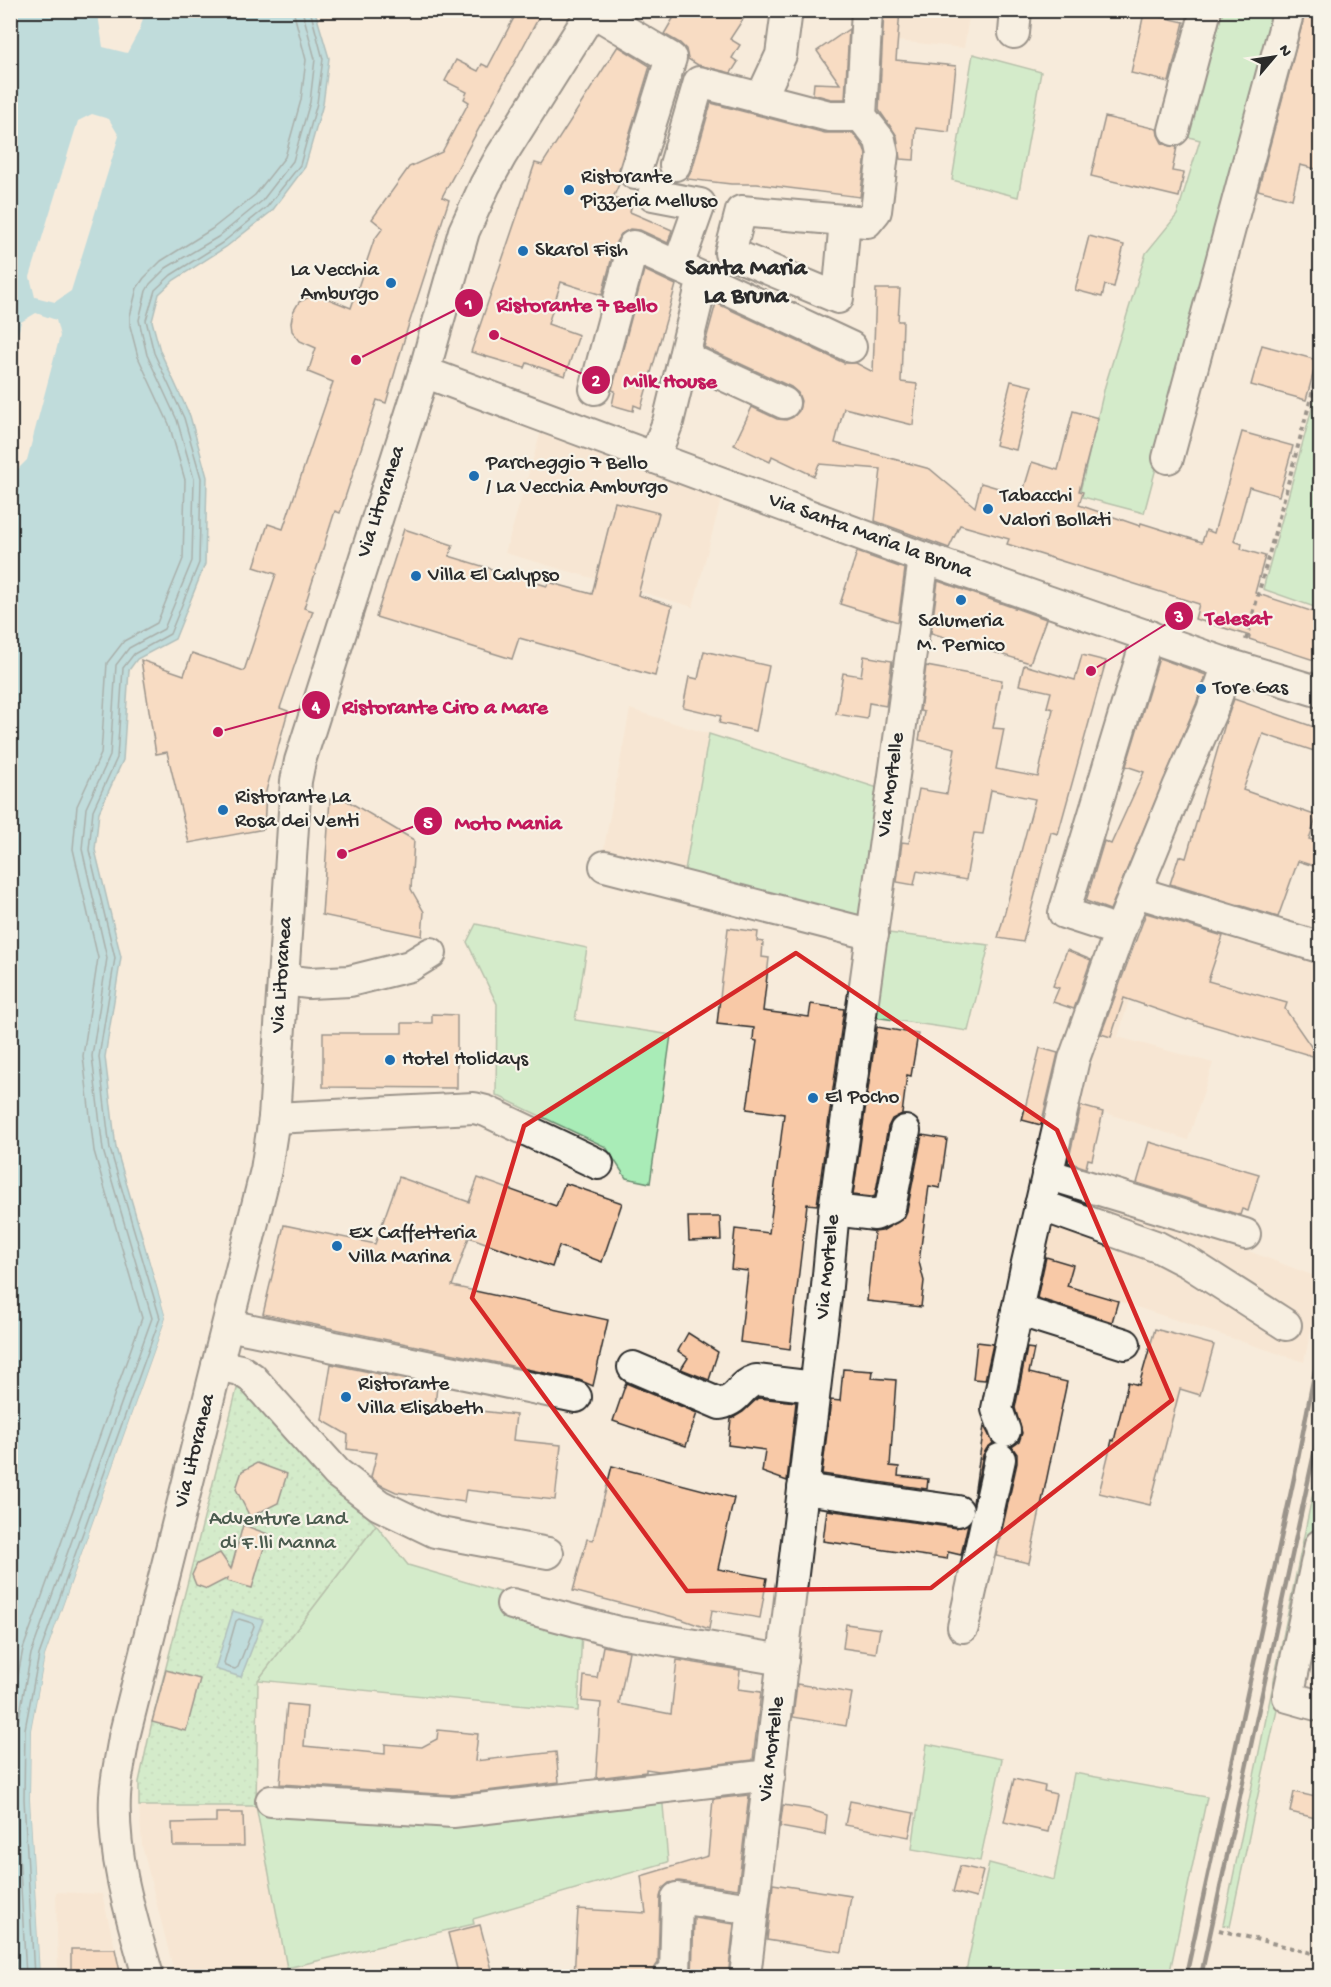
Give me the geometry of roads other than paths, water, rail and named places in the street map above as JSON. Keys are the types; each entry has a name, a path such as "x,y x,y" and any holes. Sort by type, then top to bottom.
{"street":[{"path":"761,98 781,55 787,10"},
{"path":"845,220 867,222 876,211 884,153 880,140 861,116 867,10"},
{"path":"1174,130 1206,10"},
{"path":"1168,458 1289,10"},
{"path":"592,11 671,58 644,185 700,204 691,272 684,357 668,422 654,458"},
{"name":"Via Litoranea","path":"148,1977 129,1908 117,1843 115,1796 124,1737 266,1170 273,1118 296,781 300,761 423,372 464,231 484,186 501,156 592,11"},
{"path":"675,165 699,82 829,116 861,116"},
{"path":"595,389 633,246 851,347"},
{"path":"684,357 784,403"},
{"name":"Via Santa Maria la Bruna","path":"423,372 924,558 1233,666 1320,692"},
{"name":"Via Mortelle","path":"745,1977 834,1210 924,558"},
{"path":"1054,909 1105,733 1139,632"},
{"path":"1104,926 1064,913 1139,632"},
{"path":"963,1627 1002,1445 997,1409 1040,1205 1074,1059 1136,892 1179,785 1233,666"},
{"path":"605,866 873,935"},
{"path":"1136,892 1319,947"},
{"path":"283,980 309,983 350,981 410,966 431,954"},
{"path":"273,1118 474,1108 486,1111 598,1164"},
{"path":"834,1210 875,1215 890,1208 906,1131"},
{"path":"1047,1174 1245,1234"},
{"path":"1040,1205 1158,1247 1189,1263 1286,1325"},
{"path":"1017,1310 1125,1344"},
{"path":"228,1325 576,1397"},
{"path":"217,1365 240,1370 252,1378 337,1473 379,1504 435,1532 548,1553"},
{"path":"633,1367 720,1404 732,1401 749,1382 756,1380 815,1387"},
{"path":"803,1489 958,1510"},
{"path":"1320,1545 1288,1697 1320,1706"},
{"path":"512,1604 618,1632 783,1660"},
{"path":"271,1801 453,1812 770,1775"},
{"path":"669,1977 675,1975 678,1898 753,1909"}],"water":[{"path":"11,11 315,11 329,58 323,104 305,167 272,211 226,247 174,280 159,294 152,321 160,351 190,416 207,477 205,564 175,639 137,659 129,670 123,760 99,812 95,850 121,957 105,1057 116,1148 166,1318 45,1656 31,1730 30,1799 40,1976 11,1976"},
{"path":"233,1611 263,1620 241,1677 215,1669"}],"railway":[{"path":"1186,1976 1294,1478 1320,1345"},
{"path":"1201,1976 1320,1426"}],"place":[{"name":"Ristorante Pizzeria Melluso","path":"569,190"},
{"name":"Skarol Fish","path":"523,251"},
{"name":"La Vecchia Amburgo","path":"391,283"},
{"name":"Milk House","path":"494,335"},
{"name":"Ristorante 7 Bello","path":"356,360"},
{"name":"Parcheggio 7 Bello / La Vecchia Amburgo","path":"474,476"},
{"name":"Tabacchi Valori Bollati","path":"988,509"},
{"name":"Villa El Calypso","path":"416,576"},
{"name":"Salumeria M. Pernico","path":"961,600"},
{"name":"Telesat","path":"1091,671"},
{"name":"Tore Gas","path":"1201,689"},
{"name":"Ristorante Ciro a Mare","path":"218,732"},
{"name":"Ristorante La Rosa dei Venti","path":"223,810"},
{"name":"Moto Mania","path":"342,854"},
{"name":"Hotel Holidays","path":"390,1060"},
{"name":"El Pocho","path":"813,1098"},
{"name":"Ex Caffetteria Villa Marina","path":"337,1246"},
{"name":"Ristorante Villa Elisabeth","path":"346,1397"}],"district":[{"name":"Santa Maria La Bruna","path":"746,283"}],"park label":[{"name":"Adventure Land di F.lli Manna","path":"278,1532"}]}
